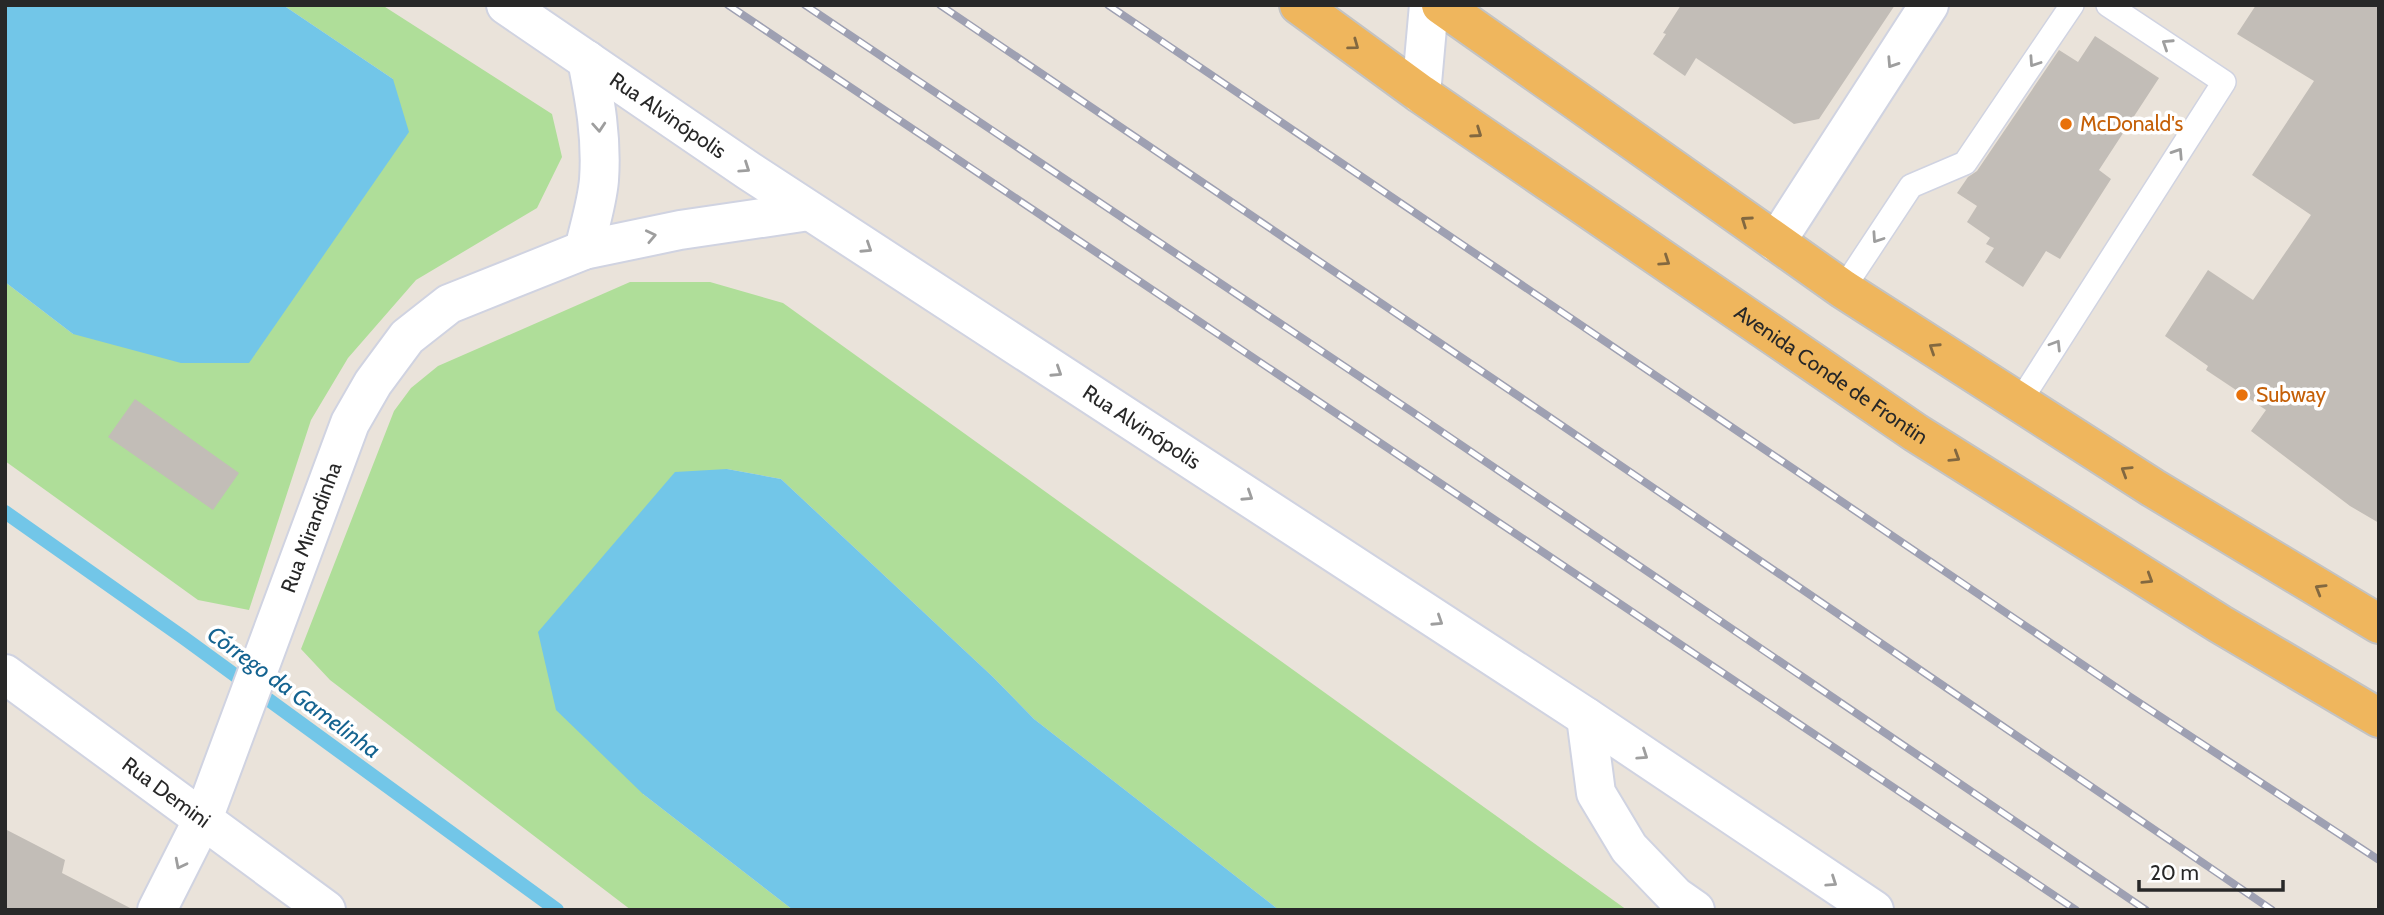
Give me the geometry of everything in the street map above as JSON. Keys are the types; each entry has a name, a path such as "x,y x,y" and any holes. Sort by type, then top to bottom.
{"highway":[{"name":"Avenida Conde de Frontin","path":"1299,5 1421,94 1916,433 2220,624 2379,718"},
{"path":"1441,5 1843,289 2153,488 2379,624"}],"street":[{"name":"Rua Alvinópolis","path":"506,5 809,211 1586,717 1874,910"},
{"path":"1421,94 1429,5"},
{"path":"1776,242 1929,5"},
{"path":"584,250 599,183 600,138 598,111 587,60"},
{"name":"Rua Mirandinha","path":"157,910 203,819 350,424 373,383 407,337 449,304 584,250 680,230 809,211"},
{"name":"Rua Demini","path":"5,674 326,910"},
{"path":"1586,717 1596,793 1629,849 1675,896 1695,910"}],"lane":[{"path":"1843,289 1911,186 1965,163 2072,5"},
{"path":"2019,402 2224,82 2108,5"}],"green space":[{"path":"283,5 382,5 552,114 562,157 537,208 416,280 348,358 311,420 249,610 198,600 5,461 5,282 73,334 393,79"},
{"path":"630,282 710,282 783,303 1627,910 1279,910 1034,719 993,677 781,479 727,469 643,794 793,910 631,910 330,680 301,649 394,411 411,388 438,366"}],"water":[{"path":"5,5 283,5 393,79 409,132 249,363 181,363 73,334 5,282"},
{"path":"727,469 781,479 993,677 1034,719 1279,910 793,910 643,794 556,710 538,632 675,472"}],"building":[{"path":"1681,5 1895,5 1819,119 1794,124 1696,58 1685,76 1653,54"},
{"path":"2256,5 2379,5 2379,523 2350,506 2251,431 2266,410 2206,370 2208,366 2165,336 2208,270 2253,300 2311,215 2252,175 2314,81 2237,34"},
{"name":"McDonald's","path":"2095,36 2159,78 2099,170 2111,179 2060,259 2046,251 2023,287 1985,262 1994,248 1986,244 1990,238 1967,222 1977,206 1957,193 1968,177 1977,171 2059,50 2078,62"},
{"path":"135,399 239,473 213,510 108,437"},
{"path":"5,829 65,860 62,873 134,910 5,910"}],"waterway":[{"name":"Córrego da Gamelinha","path":"5,512 184,638 557,910"}],"railway":[{"path":"728,5 2076,910"},
{"path":"805,5 1411,411 2146,910"},
{"path":"940,5 2272,910"},
{"path":"1108,5 2129,696 2379,860"}],"place":[{"name":"McDonald's","path":"2066,124"},
{"name":"Subway","path":"2242,395"}]}
